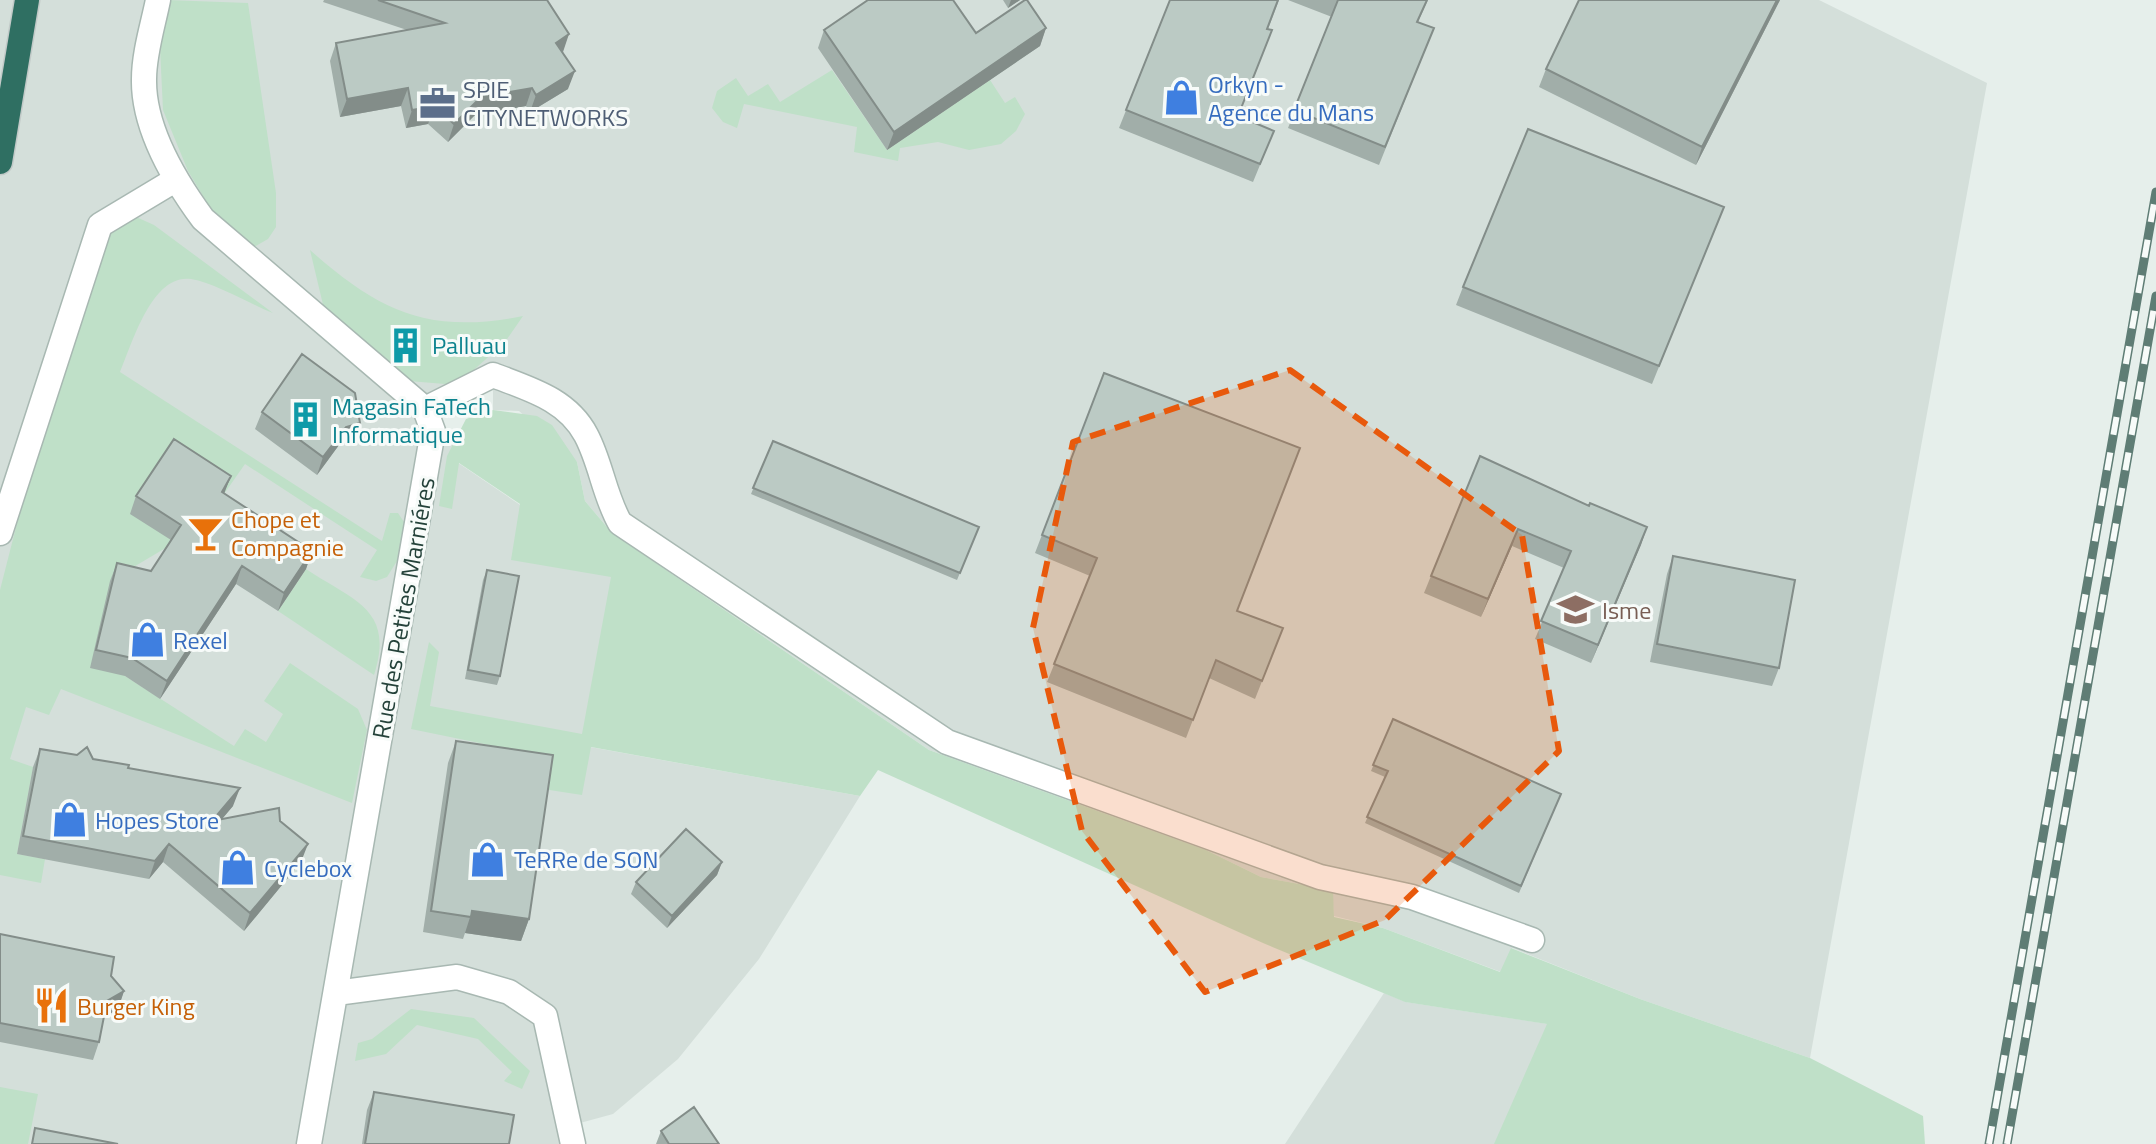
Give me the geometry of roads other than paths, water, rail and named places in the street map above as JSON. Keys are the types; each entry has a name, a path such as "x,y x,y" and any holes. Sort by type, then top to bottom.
{"highway":[{"path":"0,162 27,0"}],"street":[{"path":"158,0 144,79 148,111 175,180 203,219 278,271 425,409 493,375 543,394 567,410 586,435 608,503 620,523 947,742 1320,877 1412,897 1532,940"},
{"path":"0,533 40,417 82,270 100,225 175,180"},
{"name":"Rue des Petites Marniéres","path":"309,1144 433,431 425,409"},
{"path":"336,993 457,977 509,992 545,1016 573,1144"}],"railway":[{"path":"1989,1144 2156,192"},
{"path":"2007,1144 2156,296"}],"place":[{"name":"Orkyn - Agence du Mans","path":"1182,98"},
{"name":"SPIE CITYNETWORKS","path":"437,103"},
{"name":"Palluau","path":"406,345"},
{"name":"Magasin FaTech Informatique","path":"306,420"},
{"name":"Chope et Compagnie","path":"205,533"},
{"name":"Isme","path":"1576,610"},
{"name":"Rexel","path":"147,640"},
{"name":"Hopes Store","path":"69,820"},
{"name":"TeRRe de SON","path":"488,859"},
{"name":"Cyclebox","path":"238,868"},
{"name":"Burger King","path":"51,1006"}]}
